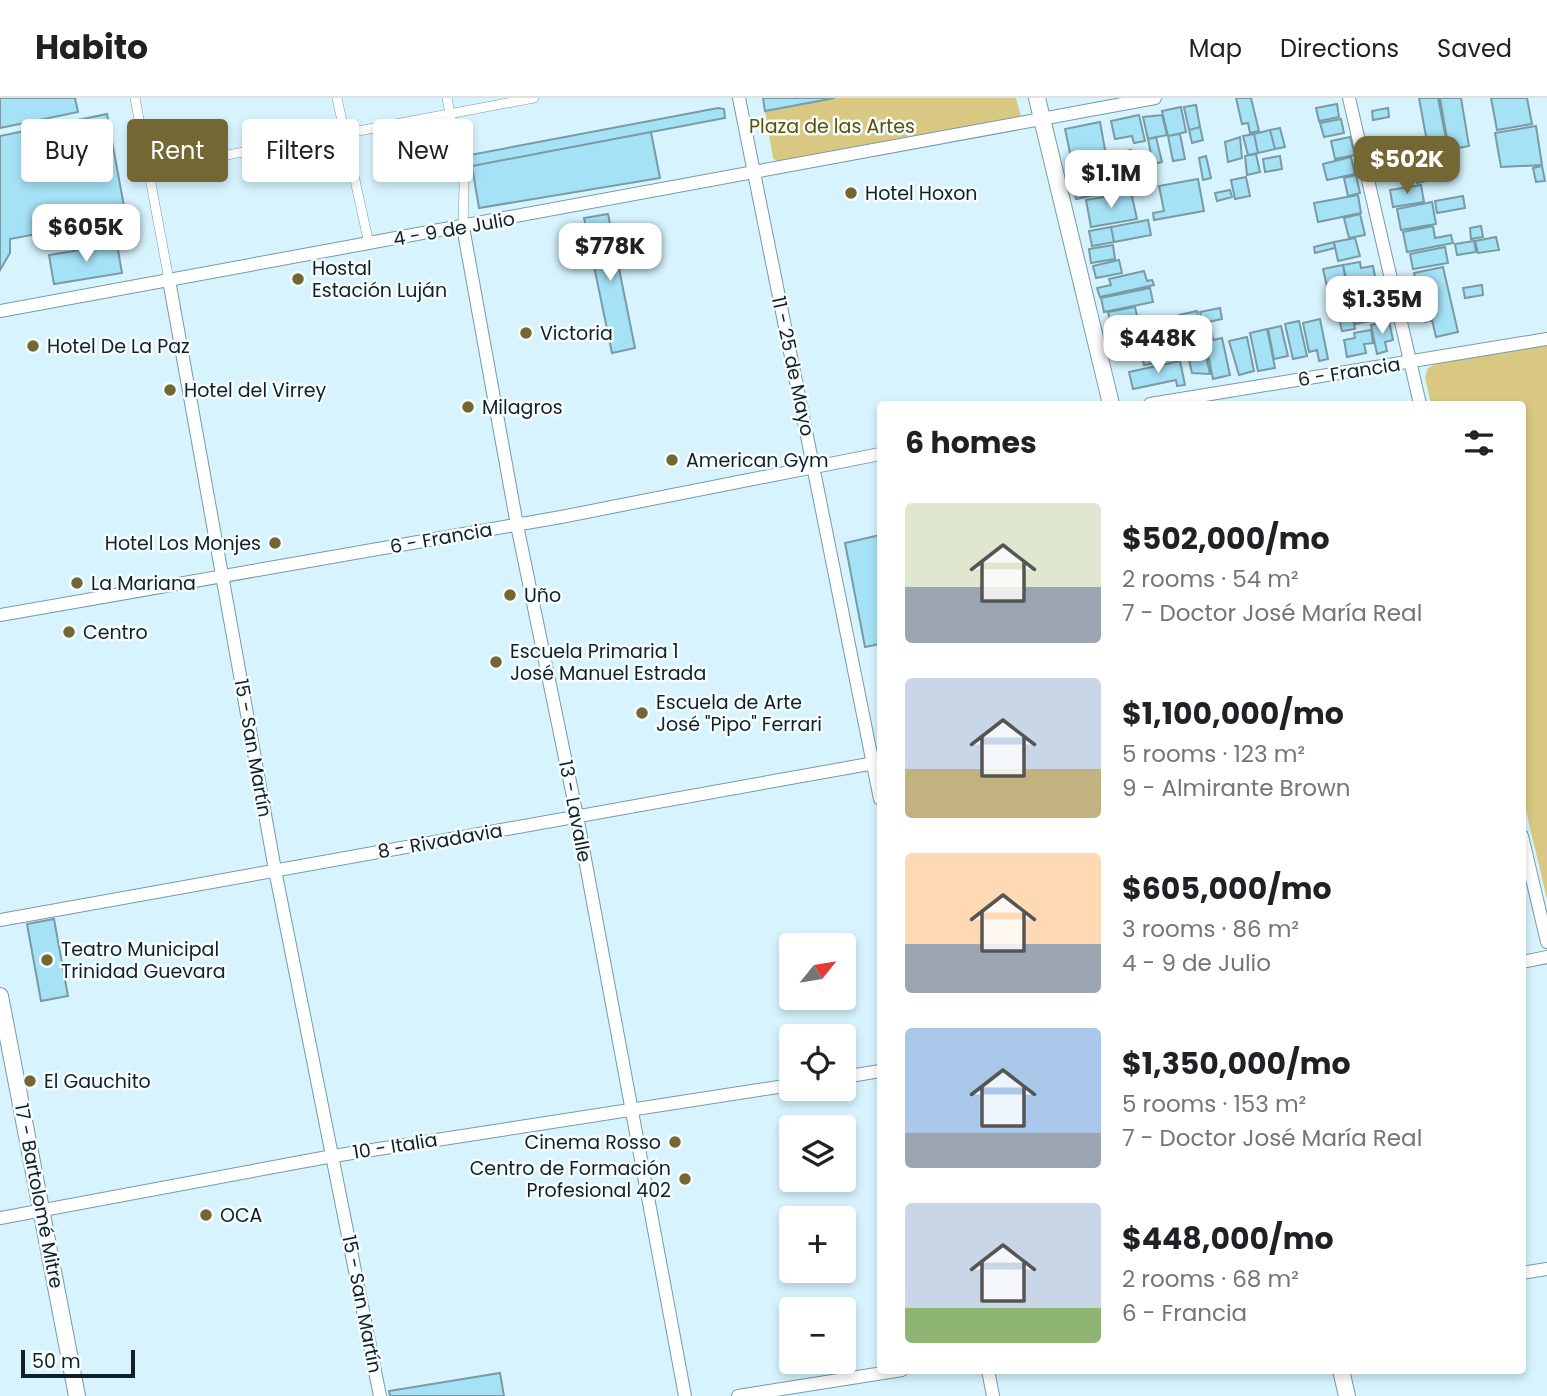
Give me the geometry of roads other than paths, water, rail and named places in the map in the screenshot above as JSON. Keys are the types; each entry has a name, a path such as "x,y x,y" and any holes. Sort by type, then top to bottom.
{"street":[{"name":"15 - San Martín","path":"135,98 139,119"},
{"path":"337,98 342,119"},
{"path":"447,98 464,184 463,227"},
{"path":"359,130 534,98"},
{"name":"11 - 25 de Mayo","path":"739,98 877,762"},
{"path":"1037,98 1110,401"},
{"name":"4 - 9 de Julio","path":"0,311 1155,98"},
{"path":"1349,98 1419,401"},
{"name":"15 - San Martín","path":"151,182 275,870 380,1396"},
{"path":"356,182 369,244"},
{"name":"13 - Lavalle","path":"463,227 517,525 577,816 685,1396"},
{"name":"6 - Francia","path":"1169,401 1547,339"},
{"name":"6 - Francia","path":"0,615 517,525 877,455"},
{"name":"8 - Rivadavia","path":"0,920 877,762"},
{"path":"1526,853 1547,942"},
{"path":"1526,961 1547,957"},
{"name":"17 - Bartolomé Mitre","path":"0,996 77,1396"},
{"path":"856,1075 877,1072"},
{"name":"10 - Italia","path":"0,1218 333,1156 779,1087"},
{"path":"1526,1272 1547,1269"},
{"path":"738,1396 877,1374"},
{"path":"989,1374 993,1396"},
{"path":"1342,1374 1347,1396"}],"place":[{"name":"Hotel Hoxon","path":"851,193"},
{"name":"Hostal Estación Luján","path":"298,279"},
{"name":"Victoria","path":"526,333"},
{"name":"Hotel De La Paz","path":"33,346"},
{"name":"Hotel del Virrey","path":"170,390"},
{"name":"Milagros","path":"468,407"},
{"name":"American Gym","path":"672,460"},
{"name":"Hotel Los Monjes","path":"275,543"},
{"name":"La Mariana","path":"77,583"},
{"name":"Uño","path":"510,595"},
{"name":"Centro","path":"69,632"},
{"name":"Escuela Primaria 1 José Manuel Estrada","path":"496,662"},
{"name":"Escuela de Arte José \"Pipo\" Ferrari","path":"642,713"},
{"name":"Teatro Municipal Trinidad Guevara","path":"47,960"},
{"name":"El Gauchito","path":"30,1081"},
{"name":"Cinema Rosso","path":"675,1142"},
{"name":"Centro de Formación Profesional 402","path":"685,1179"},
{"name":"OCA","path":"206,1215"}],"park label":[{"name":"Plaza de las Artes","path":"832,126"}]}
